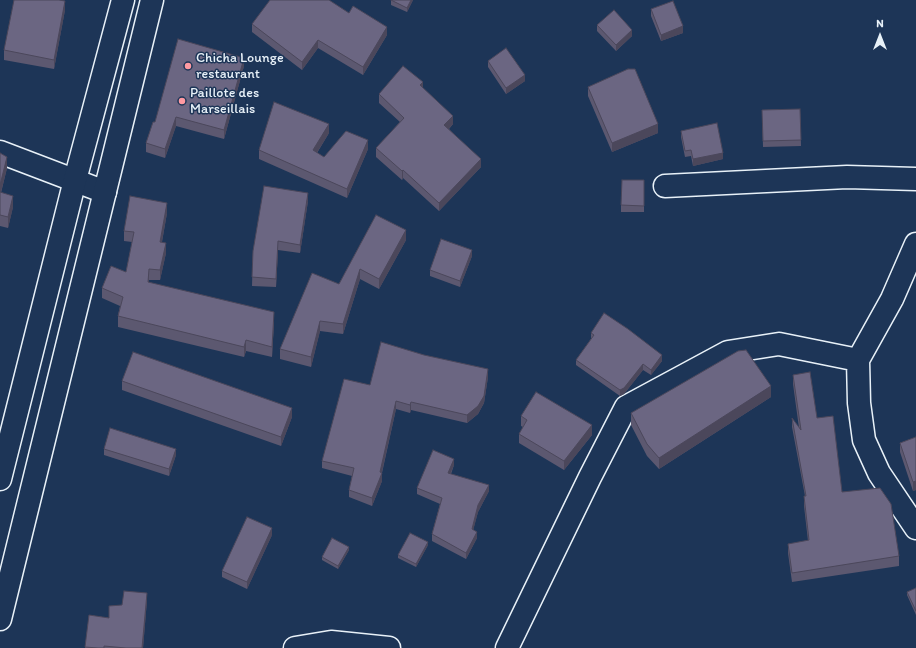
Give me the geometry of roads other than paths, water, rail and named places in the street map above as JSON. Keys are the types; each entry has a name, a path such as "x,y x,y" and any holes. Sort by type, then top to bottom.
{"street":[{"path":"0,480 75,180 123,0"},
{"path":"0,619 152,0"},
{"path":"0,152 105,192"},
{"path":"665,186 847,177 916,179"},
{"path":"916,244 892,299 858,360 859,404 864,440 879,473 916,528"},
{"path":"507,648 590,477 626,407 728,352 779,344 858,360"},
{"path":"295,648 331,642 389,648"}],"place":[{"name":"Chicha Lounge restaurant","path":"188,66"},
{"name":"Paillote des Marseillais","path":"182,101"}]}
